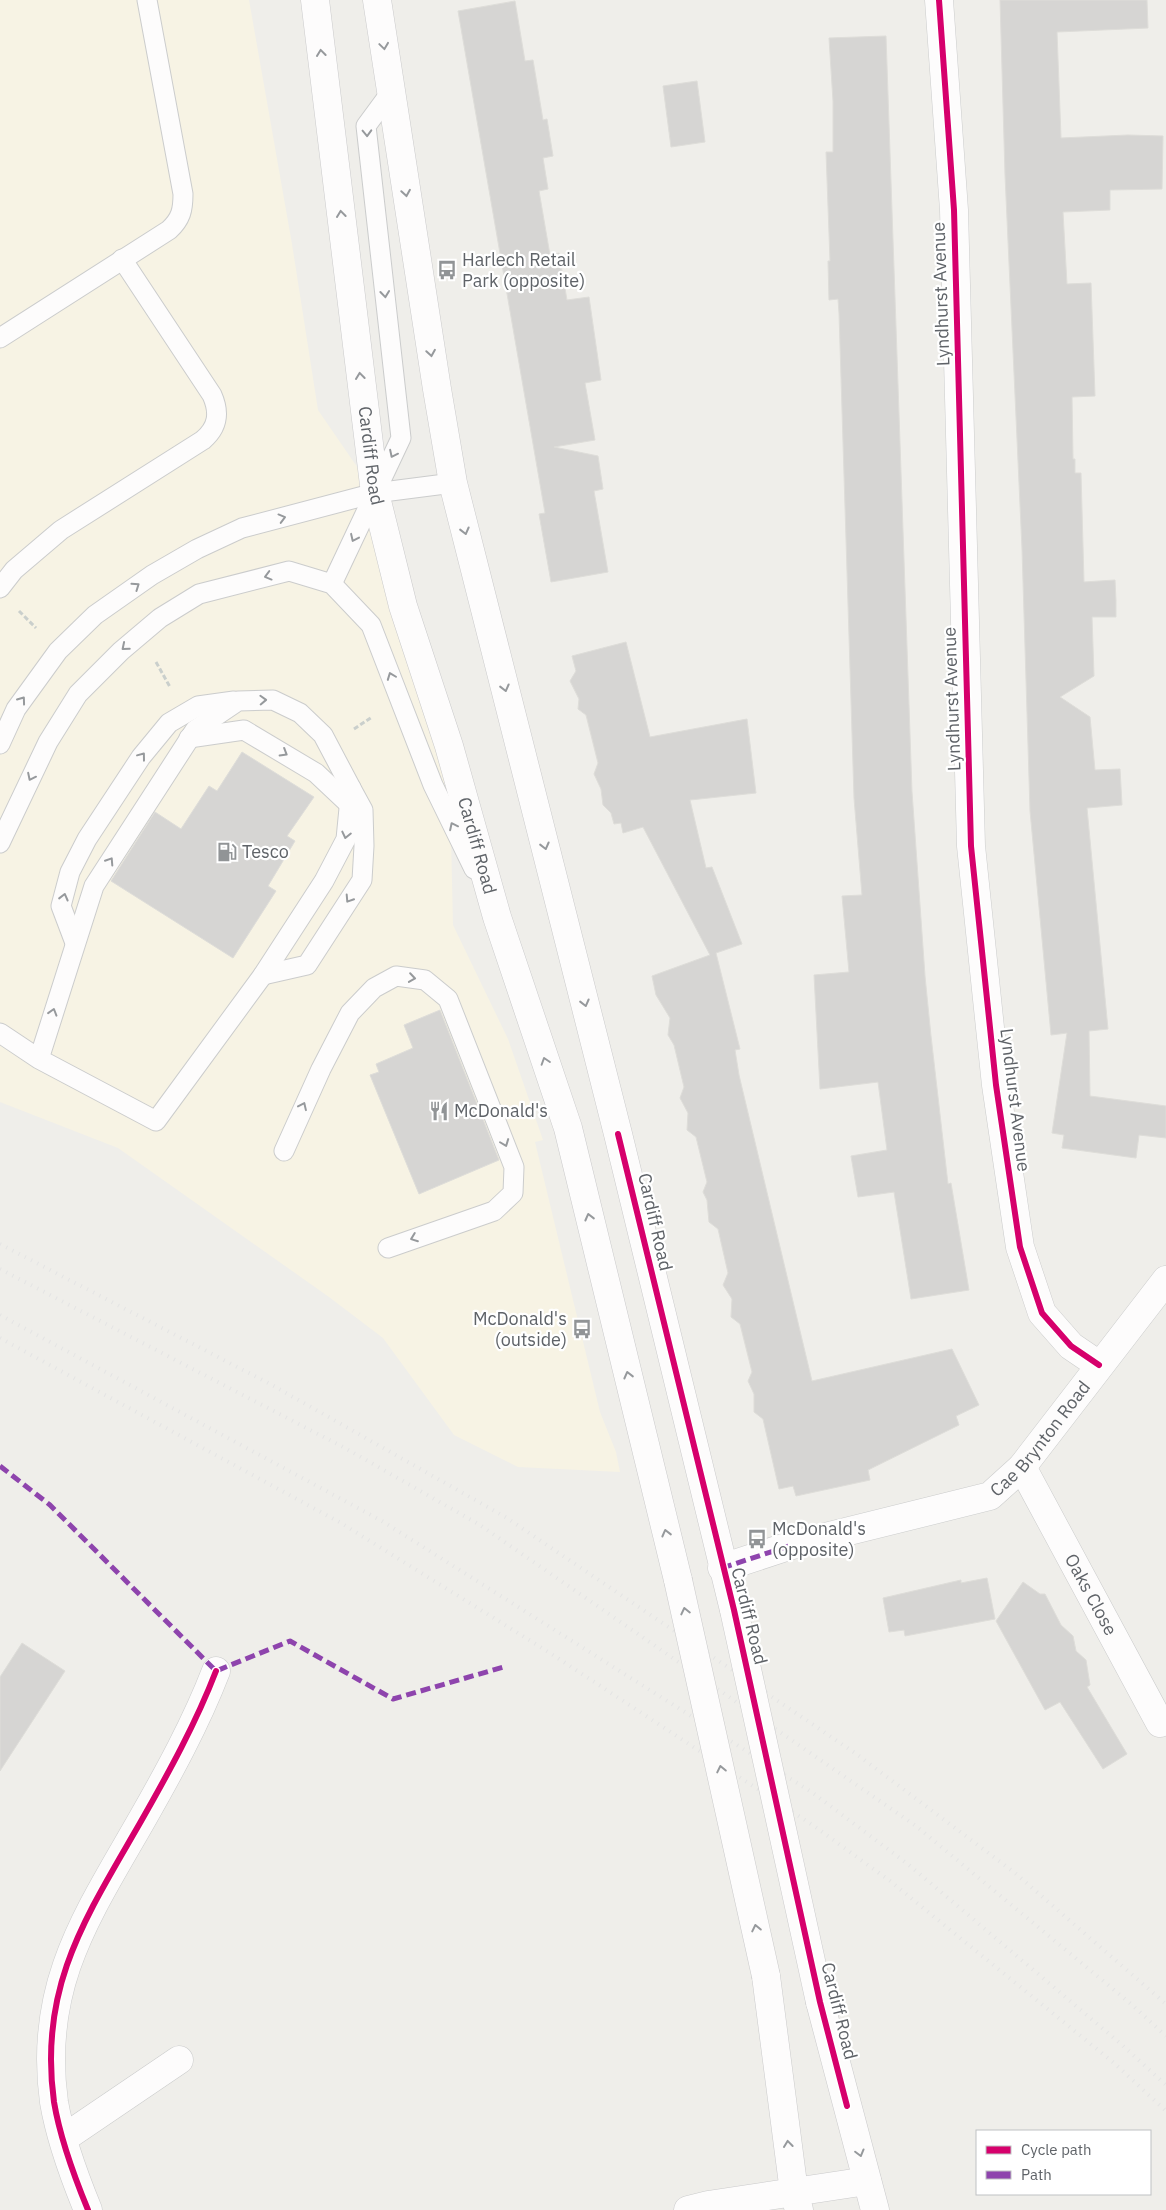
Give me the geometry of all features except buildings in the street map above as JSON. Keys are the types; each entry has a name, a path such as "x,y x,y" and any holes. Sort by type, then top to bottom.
{"main road":[{"name":"Cardiff Road","path":"314,0 374,494 403,606 449,746 498,917 568,1128 678,1580 766,1976 797,2201"},
{"name":"Cardiff Road","path":"377,0 453,483 618,1134 722,1568 734,1610 820,2002 875,2210"},
{"name":"Lyndhurst Avenue","path":"940,0 954,220 971,846 996,1085 1020,1247 1042,1313 1071,1346 1100,1365"},
{"name":"Cae Brynton Road","path":"722,1568 789,1546 990,1496 1022,1467 1166,1280"},
{"name":"Oaks Close","path":"1022,1467 1160,1723"},
{"path":"88,2210 54,2101 51,2057 53,2017 61,1980 74,1943 91,1907 161,1786 202,1708 216,1671"},
{"path":"64,2138 179,2060"},
{"path":"698,2207 797,2201 867,2181"}],"lane":[{"path":"0,338 169,230 178,221 183,209 183,194 147,0"},
{"path":"332,584 401,438 366,126 391,92"},
{"path":"0,588 14,570 61,530 212,433 216,421 217,408 212,395 122,260"},
{"path":"0,744 16,708 58,651 95,615 152,575 196,549 242,528 374,494 453,483"},
{"path":"0,844 48,742 78,694 121,651 160,618 199,594 289,571 332,584 371,626 433,785 498,917"},
{"path":"0,1033 38,1058 156,1121 263,975 324,881 346,839 350,796 323,735 300,713 273,700 238,701 198,706 169,723 141,757 87,839 70,872 61,906 75,943"},
{"path":"38,1058 94,886 195,730 238,701"},
{"path":"189,738 244,730 316,773 350,796 363,810 364,846 362,880 307,965 263,975"},
{"path":"284,1151 317,1076 350,1013 374,988 396,976 425,980 448,999 514,1167 513,1193 494,1211 388,1248"}],"path":[{"path":"13,604 58,651"},
{"path":"139,636 186,714"},
{"path":"329,746 399,698"}],"shaded area":[{"path":"0,0 249,0 292,244 318,410 375,493 449,746 453,925 508,1039 543,1140 535,1142 600,1412 616,1452 620,1472 518,1467 454,1435 383,1338 329,1297 118,1148 0,1102"}],"railway":[{"path":"0,1244 272,1385 507,1518 855,1753 1015,1873 1166,2004"},
{"path":"0,1269 345,1448 480,1525 916,1826 1131,2004 1166,2036"},
{"path":"0,1315 382,1521 813,1793 909,1865 1121,2044 1166,2085"},
{"path":"0,1338 341,1523 550,1653 814,1826 890,1881 1114,2063 1166,2111"}],"marked path":[{"path":"0,1466 50,1505 216,1671 290,1641 393,1699 507,1666"},
{"path":"722,1568 789,1546"}],"cycle path":[{"path":"939,0 954,210 971,846 996,1085 1020,1247 1042,1313 1071,1346 1099,1365"},
{"path":"618,1134 734,1610 820,2002 847,2106"},
{"path":"88,2210 68,2157 54,2102 51,2061 53,2023 60,1988 85,1922 181,1748 200,1710 216,1671"}],"place":[{"name":"Harlech Retail Park (opposite)","path":"447,270"},
{"name":"Tesco","path":"227,852"},
{"name":"McDonald's","path":"439,1111"},
{"name":"McDonald's (outside)","path":"582,1329"},
{"name":"McDonald's (opposite)","path":"757,1539"}]}
